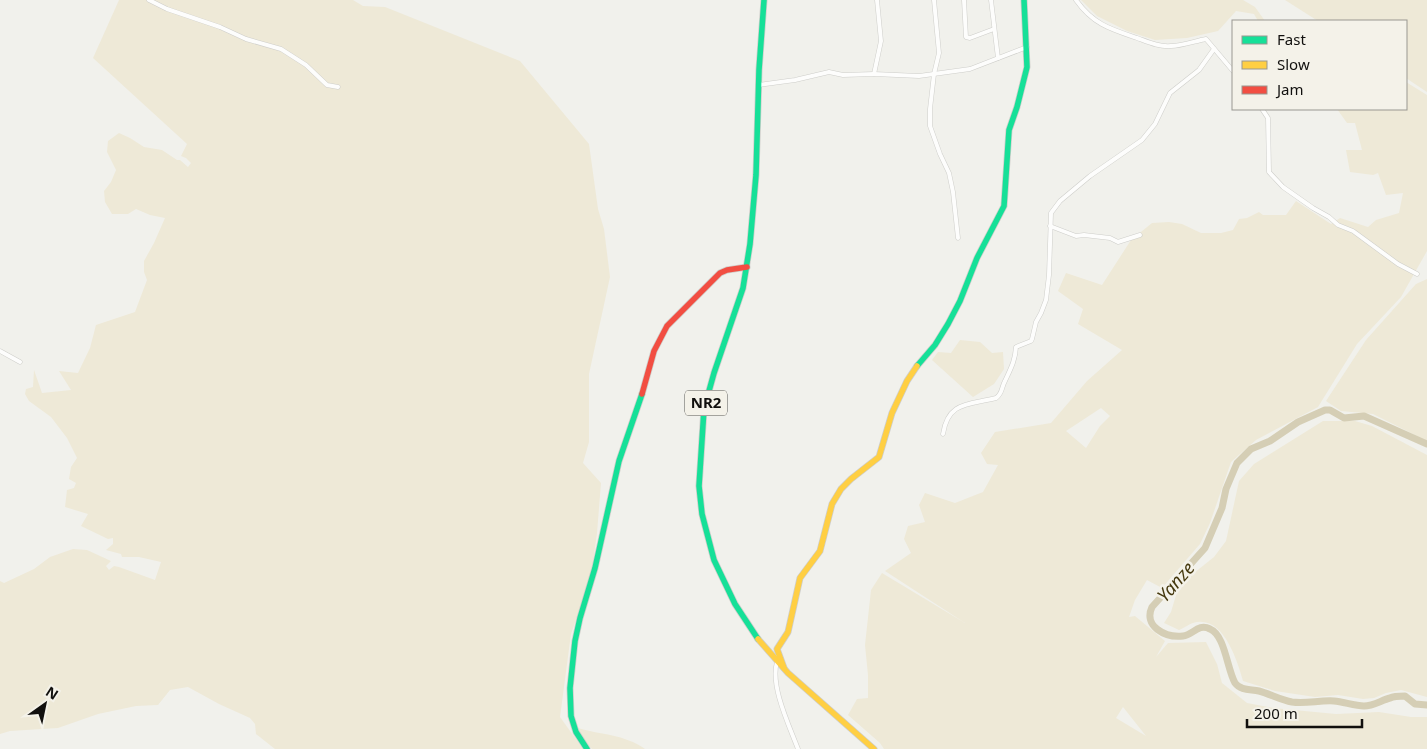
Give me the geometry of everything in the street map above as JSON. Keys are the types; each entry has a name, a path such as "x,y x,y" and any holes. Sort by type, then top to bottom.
{"main road":[{"name":"NR2","path":"764,0 758,64 754,211 747,268 704,409 701,429 699,490 705,528 726,588 745,621 777,662 874,749"},
{"path":"784,668 777,649 788,632 800,578 820,551 832,504 841,489 851,479 879,457 892,413 907,381 918,364 936,345 948,324 960,301 977,258 1004,206 1009,130 1025,75 1027,47 1024,0"},
{"path":"587,749 577,736 571,718 574,646 580,619 597,566 602,533 619,461 640,402 650,362 658,342 668,326 720,273 727,270 747,268"}],"street":[{"path":"149,0 167,10 220,27 246,39 281,49 306,65 327,85 338,87"},
{"path":"874,74 881,41 877,0"},
{"path":"934,0 939,53 934,74 930,126 949,173 954,192 958,238"},
{"path":"964,0 968,38 994,29"},
{"path":"991,0 998,58"},
{"path":"1076,0 1086,14 1118,32 1154,45 1171,46 1206,39 1232,70"},
{"path":"758,84 795,80 829,72 843,75 919,76 934,74 970,69 1027,47"},
{"path":"943,434 946,421 956,408 1000,396 1004,382 1016,358 1016,347 1032,339 1036,322 1046,300 1049,275 1051,213 1060,201 1090,176 1142,140 1156,124 1170,93 1199,70 1214,49"},
{"path":"1263,110 1268,118 1270,172 1283,186 1312,208 1329,217 1338,225 1353,231 1398,264 1417,274"},
{"path":"1050,226 1076,236 1110,238 1118,242 1140,235"},
{"path":"0,351 20,362"},
{"path":"777,662 774,673 777,686 798,749"}],"shaded area":[{"path":"119,0 353,0 363,6 385,7 520,61 589,144 598,209 604,229 610,277 589,374 589,442 583,463 601,483 591,577 571,634 560,717 583,749 275,749 256,734 255,724 250,718 188,687 170,690 158,705 136,706 98,714 58,728 10,731 0,734 0,581 4,583 34,569 50,557 73,549 87,550 111,561 106,566 109,570 114,566 119,567 155,580 161,562 139,557 122,557 121,554 106,550 113,544 113,538 108,539 81,526 88,514 65,507 67,490 74,488 76,483 69,479 71,467 77,458 67,438 51,417 29,401 25,394 26,389 33,387 34,370 42,393 71,390 59,371 78,373 90,348 96,325 135,312 147,280 144,272 144,261 165,218 150,215 136,209 128,214 112,214 105,202 104,191 111,182 116,170 107,152 108,141 119,133 144,147 162,150 188,167 191,163 181,156 187,144 93,58"},
{"path":"1081,0 1243,0 1255,7 1264,20 1257,20 1254,14 1236,11 1218,31 1187,38 1155,40 1127,31 1097,16"},
{"path":"1285,0 1427,0 1427,92 1407,79 1407,20 1316,20"},
{"path":"1407,83 1427,95 1427,251 1401,297 1357,344 1318,407 1256,440 1231,462 1210,523 1200,544 1162,588 1147,580 1135,600 1129,617 1135,616 1165,641 1156,657 1168,643 1206,642 1217,664 1222,683 1247,703 1273,708 1336,714 1379,712 1411,717 1427,717 1427,749 884,749 880,743 848,715 857,699 868,698 865,645 871,590 882,573 965,623 885,571 911,553 904,539 908,526 925,522 919,505 925,493 955,503 983,492 998,465 987,464 981,453 995,432 1051,423 1087,381 1122,350 1078,324 1083,309 1058,291 1066,273 1102,285 1131,240 1152,223 1169,222 1182,224 1201,233 1221,233 1233,230 1239,219 1247,218 1259,212 1263,215 1286,215 1296,201 1331,224 1340,218 1368,227 1376,220 1399,213 1403,193 1386,195 1378,173 1373,175 1350,172 1346,150 1362,150 1355,123 1347,123 1338,110 1407,110","holes":["1101,408 1110,416 1100,426 1086,448 1066,431","1123,707 1146,736 1116,718"]},
{"path":"1427,279 1427,441 1373,414 1341,411 1326,401 1366,340 1416,284"},
{"path":"960,340 980,342 992,353 1003,352 1004,369 994,384 973,397 932,360 938,352 951,353"},
{"path":"1323,421 1355,421 1372,426 1427,455 1427,697 1401,690 1374,698 1363,699 1338,695 1315,697 1275,691 1243,681 1227,641 1213,625 1204,622 1193,623 1179,630 1164,623 1171,612 1179,585 1214,557 1226,541 1239,481 1254,464"},
{"path":"578,728 629,740 645,749 592,749 582,738"}],"waterway":[{"name":"Yanze","path":"1427,444 1364,416 1344,418 1330,410 1325,410 1298,422 1270,441 1251,449 1237,463 1226,489 1222,508 1205,548 1152,607 1150,614 1153,625 1169,635 1183,636 1202,627 1215,632 1222,645 1232,677 1237,686 1243,689 1259,691 1292,702 1334,701 1367,706 1393,697 1405,696 1415,704 1427,705"}],"traffic: fast":[{"path":"758,639 735,604 714,560 702,514 699,486 704,409 714,373 743,288 750,244 756,175 759,70 764,0"},
{"path":"917,366 935,345 948,324 960,301 977,258 1004,206 1009,130 1027,67 1024,0"},
{"path":"587,749 576,732 571,716 570,688 575,641 595,568 619,461 642,394"}],"traffic: slow":[{"path":"784,668 777,649 788,632 800,578 820,551 832,504 841,489 879,457 892,413 907,381 917,366"},
{"path":"758,639 788,673 874,749"}],"traffic: jam":[{"path":"642,394 654,351 667,326 720,273 747,267"}]}
